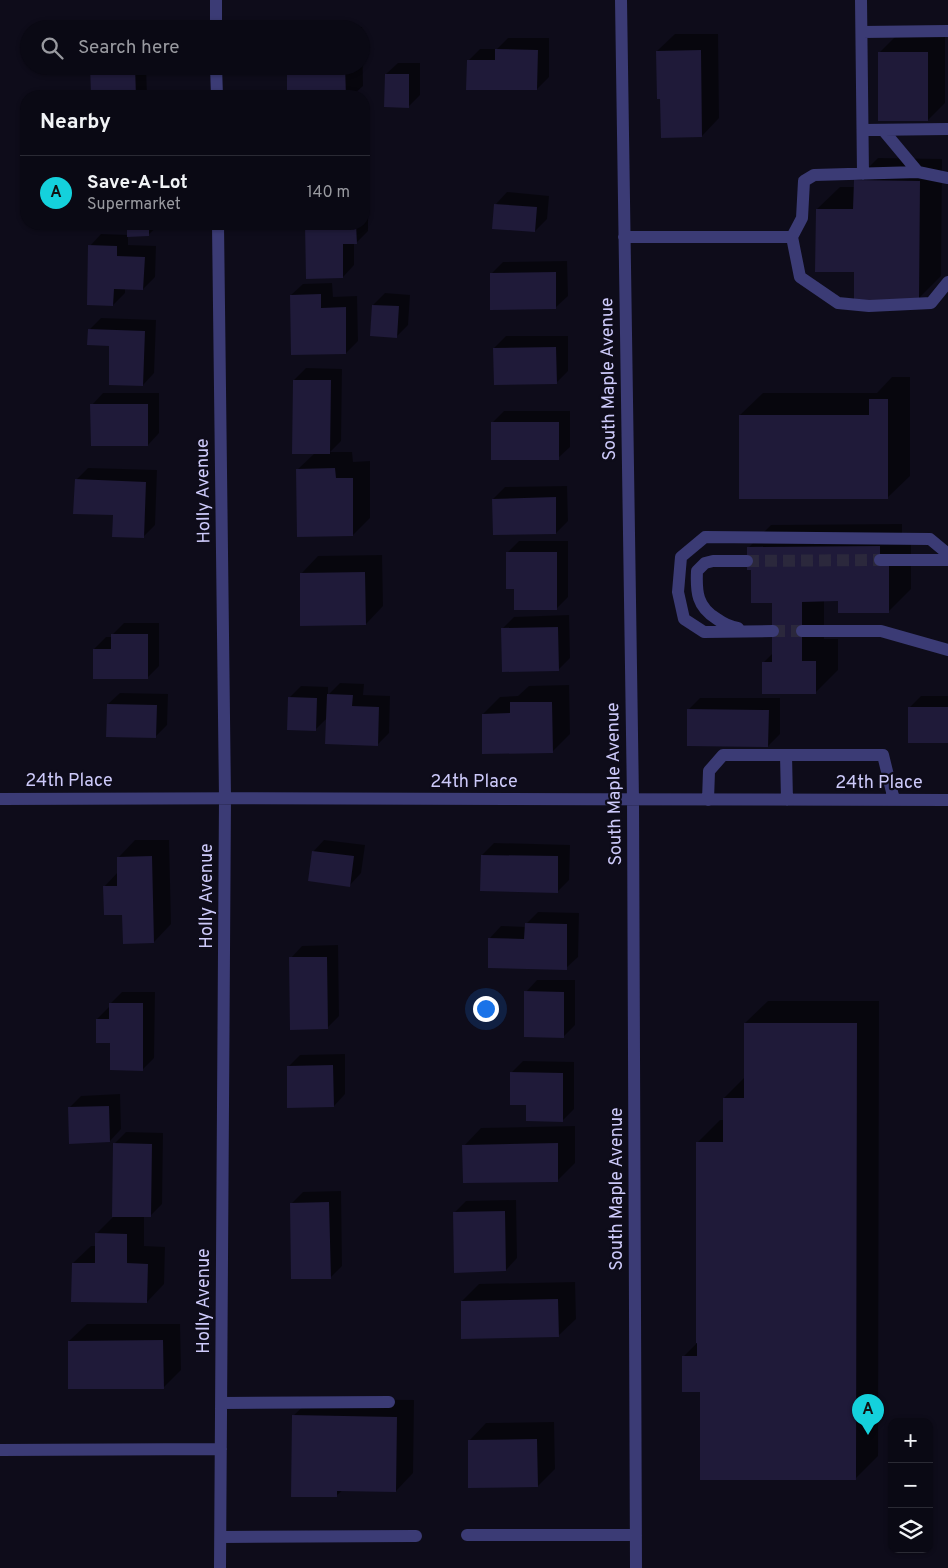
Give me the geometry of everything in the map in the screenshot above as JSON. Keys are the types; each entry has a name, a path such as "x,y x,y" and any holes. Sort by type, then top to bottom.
{"street":[{"path":"216,0 216,20"},
{"name":"South Maple Avenue","path":"621,0 633,800 636,1568"},
{"path":"861,0 863,174"},
{"path":"862,32 948,31"},
{"path":"216,75 217,90"},
{"path":"863,130 948,129"},
{"path":"883,130 918,172"},
{"path":"948,178 918,172 814,175 804,181 802,218 792,237 800,277 838,303 869,306 931,303 948,282"},
{"name":"Holly Avenue","path":"218,230 225,798 220,1568"},
{"path":"624,237 792,237"},
{"path":"748,561 714,561 705,563 697,571 696,587 699,601 709,614 729,628 773,632 704,632 684,619 678,592 681,556 705,537 930,539 948,554"},
{"path":"880,560 948,560"},
{"path":"802,632 881,632 948,650"},
{"path":"708,800 710,771 722,754 883,755 894,800"},
{"path":"786,755 787,800"},
{"name":"24th Place","path":"0,799 948,800"},
{"path":"221,1403 389,1402"},
{"path":"0,1450 221,1449"},
{"path":"467,1535 636,1535"},
{"path":"221,1537 416,1536"}],"building":[{"path":"495,49 538,50 537,90 466,90 467,60 495,60"},
{"path":"701,50 702,137 661,138 660,99 657,99 656,51"},
{"path":"878,52 928,52 928,121 878,121"},
{"path":"385,74 409,74 409,108 384,107"},
{"path":"90,75 135,75 136,90 91,90"},
{"path":"287,75 345,75 346,90 287,90"},
{"path":"854,180 920,181 919,300 854,300 854,272 815,272 816,209 853,209"},
{"path":"494,204 537,207 535,232 492,229"},
{"path":"127,230 149,230 149,236 127,237"},
{"path":"305,230 356,230 357,244 343,244 343,278 306,279"},
{"path":"88,245 117,246 117,256 145,257 143,290 114,289 113,306 87,305"},
{"path":"556,272 556,309 490,310 490,273"},
{"path":"321,294 321,308 346,307 346,354 291,355 290,295"},
{"path":"372,305 399,306 397,338 370,336"},
{"path":"88,329 145,331 143,386 109,385 109,346 87,345"},
{"path":"556,347 557,384 494,385 493,348"},
{"path":"293,380 331,380 330,454 292,454"},
{"path":"869,399 888,399 888,499 739,499 739,415 869,415"},
{"path":"90,404 148,404 148,446 91,446"},
{"path":"491,422 559,422 559,460 491,460"},
{"path":"335,468 336,478 353,478 353,536 297,537 296,469"},
{"path":"75,479 146,482 144,538 112,537 113,515 73,514"},
{"path":"556,497 556,534 493,535 492,499"},
{"path":"880,546 880,566 889,566 889,613 838,613 838,601 802,602 802,661 816,661 816,694 762,694 762,662 772,662 772,603 751,603 751,570 747,570 747,547"},
{"path":"506,552 557,552 557,610 514,610 514,589 506,589"},
{"path":"365,572 366,625 300,626 300,573"},
{"path":"558,627 559,671 502,672 501,628"},
{"path":"111,634 148,634 148,679 93,679 93,649 111,649"},
{"path":"327,694 353,695 352,706 379,707 378,746 325,744"},
{"path":"288,697 317,698 316,731 287,730"},
{"path":"510,702 552,702 553,753 482,754 482,714 510,713"},
{"path":"107,704 157,705 156,738 106,737"},
{"path":"908,707 948,707 948,743 908,743"},
{"path":"687,709 769,710 768,747 687,746"},
{"path":"312,851 354,856 350,887 308,881"},
{"path":"481,855 558,856 558,893 480,891"},
{"path":"152,856 154,943 123,944 122,915 104,915 103,886 117,886 117,857"},
{"path":"525,923 567,924 567,970 488,968 488,938 524,939"},
{"path":"289,957 327,957 328,1029 290,1030"},
{"path":"524,991 564,992 564,1038 524,1037"},
{"path":"109,1003 143,1003 143,1071 110,1070 110,1043 96,1043 96,1019 109,1019"},
{"path":"744,1023 857,1023 856,1480 700,1480 700,1392 682,1392 682,1356 697,1356 696,1142 723,1142 723,1098 744,1098"},
{"path":"333,1065 334,1107 287,1108 287,1066"},
{"path":"510,1072 563,1073 563,1122 526,1121 526,1105 510,1105"},
{"path":"109,1106 110,1142 69,1144 68,1107"},
{"path":"113,1143 152,1144 151,1217 112,1217"},
{"path":"558,1143 558,1182 463,1183 462,1145"},
{"path":"329,1202 331,1279 291,1279 290,1203"},
{"path":"505,1211 506,1271 454,1273 453,1212"},
{"path":"95,1233 127,1234 127,1263 148,1264 147,1303 71,1302 72,1263 95,1263"},
{"path":"558,1299 559,1337 461,1339 461,1301"},
{"path":"163,1340 164,1389 68,1389 68,1341"},
{"path":"292,1415 397,1417 396,1492 337,1491 337,1497 291,1497"},
{"path":"537,1439 538,1487 468,1488 468,1440"}],"tunnel":[{"path":"747,561 880,560"},
{"path":"773,631 802,631"}],"place":[{"name":"Save-A-Lot","path":"868,1435"}]}
